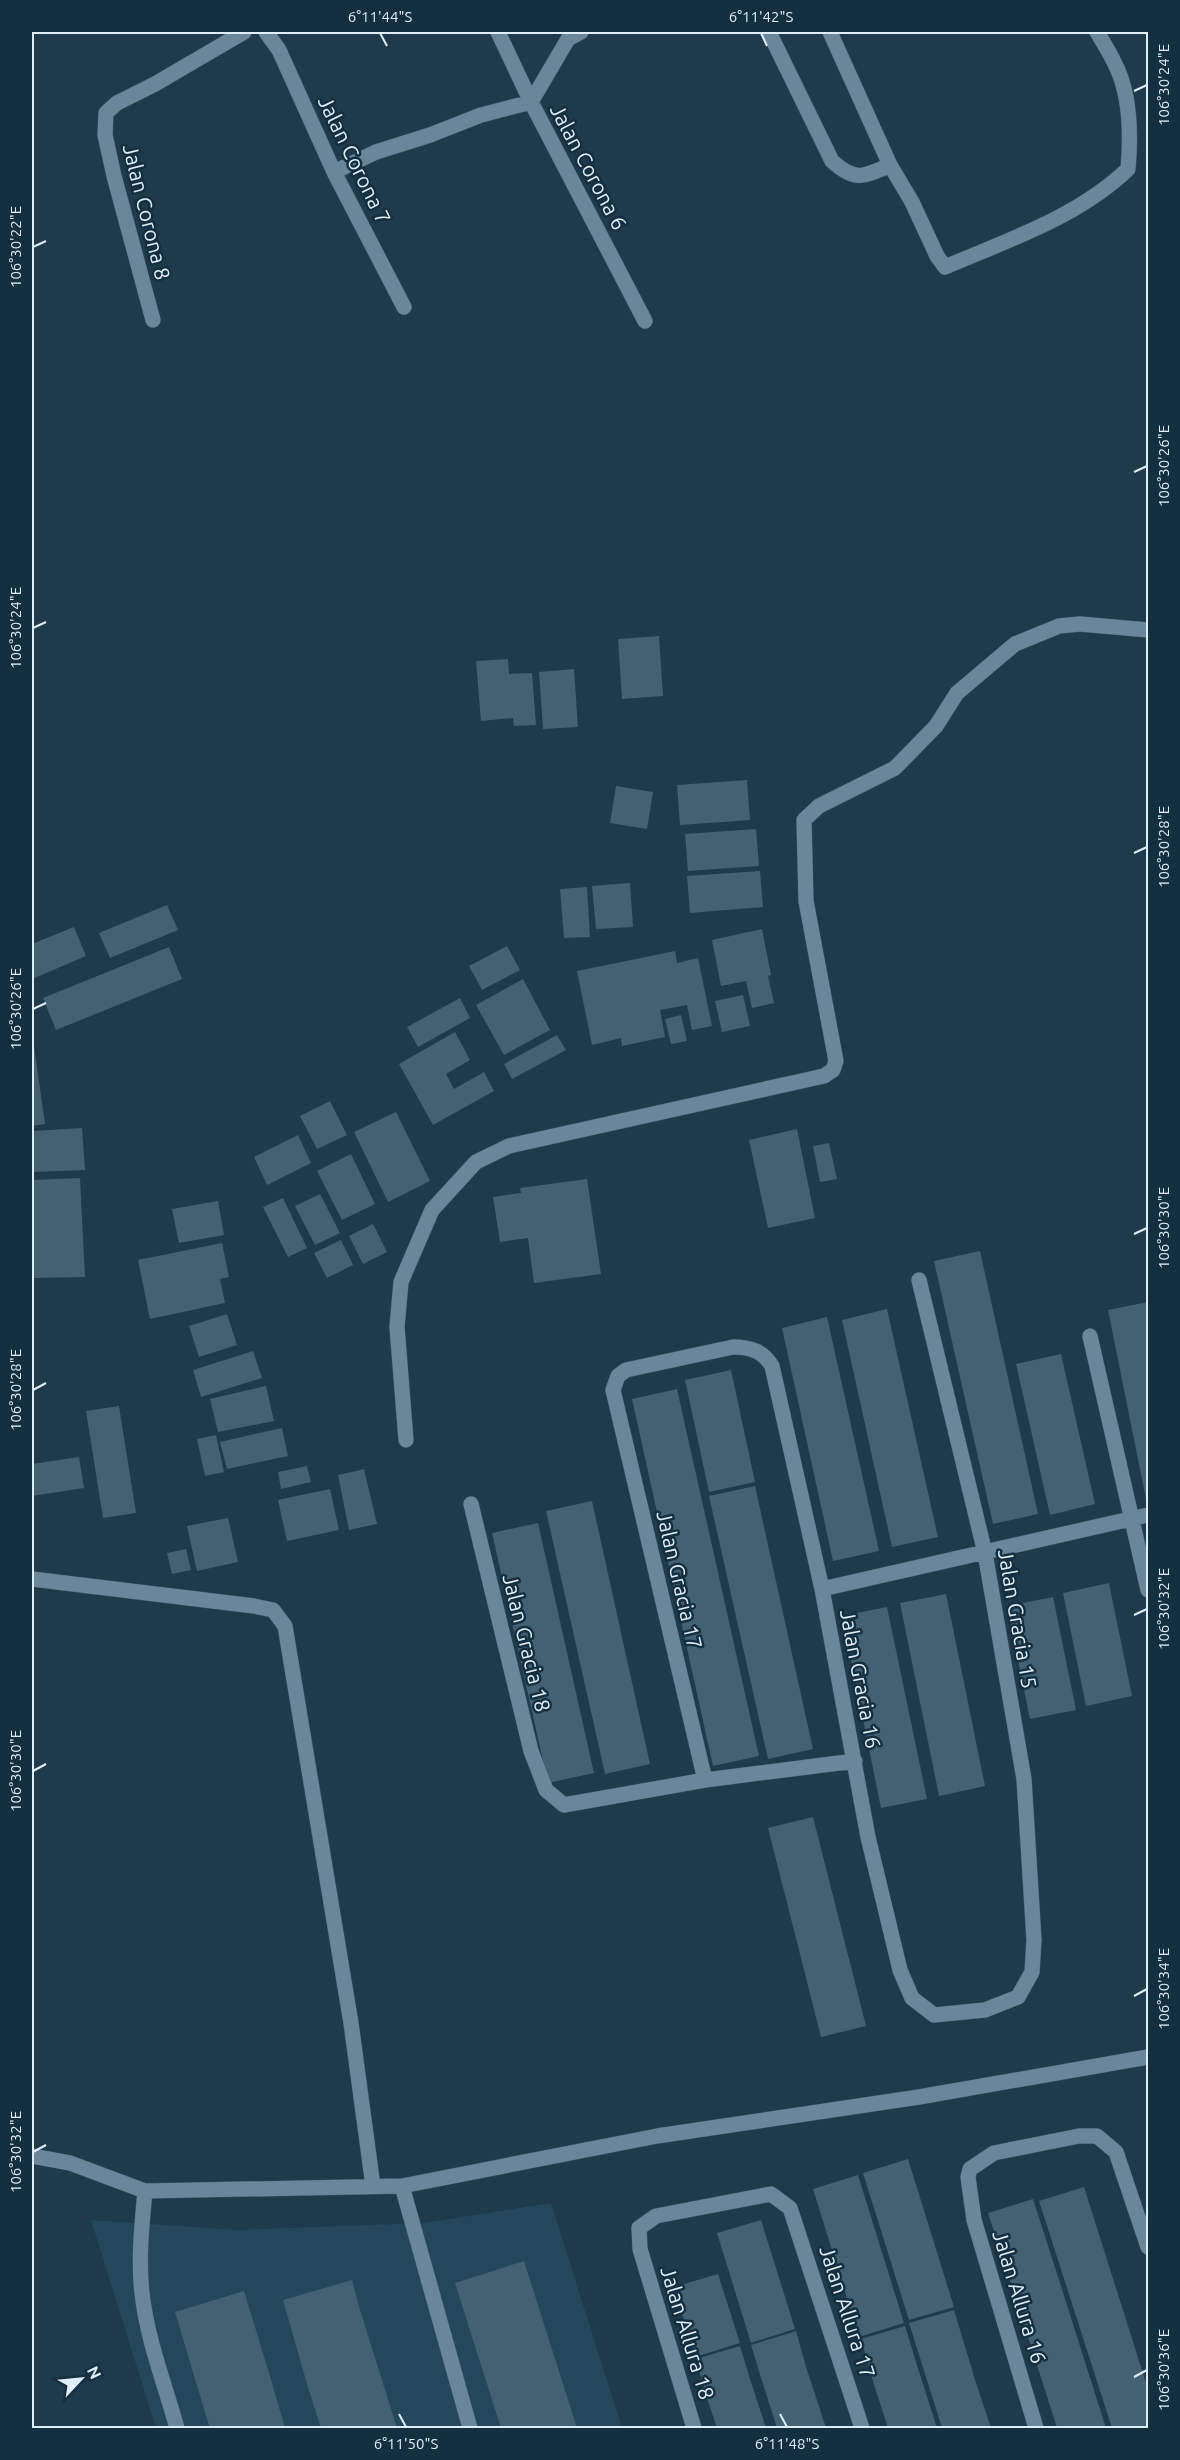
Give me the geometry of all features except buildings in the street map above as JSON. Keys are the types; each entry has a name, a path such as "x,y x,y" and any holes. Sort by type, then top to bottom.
{"street":[{"name":"Jalan Corona 8","path":"153,320 111,166 105,135 106,113 117,103 155,84 243,32"},
{"name":"Jalan Corona 7","path":"266,32 279,50 334,172 404,307"},
{"name":"Jalan Corona 6","path":"498,32 531,102 645,321"},
{"path":"334,172 376,152 430,135 481,115 531,102 568,39 581,32"},
{"path":"769,32 832,161 843,172 852,176 865,176 890,165"},
{"path":"830,32 890,165 912,202 937,256 945,267 1043,225 1100,194 1128,169 1130,142 1127,105 1116,66 1097,32"},
{"path":"406,1440 397,1327 401,1282 432,1209 447,1191 476,1162 509,1146 824,1076 833,1070 836,1061 806,901 804,819 819,806 895,768 936,726 957,693 1015,644 1059,626 1080,624 1149,630"},
{"name":"Jalan Gracia 15","path":"912,1998 934,2015 985,2010 1018,1997 1032,1972 1032,1886 1024,1779 985,1553 919,1280"},
{"path":"1090,1336 1149,1590"},
{"name":"Jalan Gracia 16","path":"613,1390 618,1376 626,1370 733,1347 746,1347 759,1352 767,1357 772,1366 822,1589 868,1837 900,1970 912,1998"},
{"name":"Jalan Gracia 17","path":"613,1390 705,1780"},
{"name":"Jalan Gracia 18","path":"471,1504 526,1732 546,1790 564,1805 705,1780"},
{"path":"822,1589 1149,1515"},
{"path":"32,1579 254,1606 273,1610 285,1626 351,2023 373,2186"},
{"path":"705,1780 855,1761"},
{"path":"32,2156 70,2163 145,2191 402,2186 657,2136 919,2097 1149,2057"},
{"name":"Jalan Allura 16","path":"1036,2428 974,2220 968,2177 970,2169 994,2153 1079,2136 1097,2136 1116,2152 1149,2247"},
{"path":"402,2186 470,2428"},
{"path":"145,2191 141,2234 141,2292 145,2315 177,2428"},
{"name":"Jalan Allura 17","path":"640,2249 639,2228 656,2217 771,2194 790,2208 862,2428"},
{"name":"Jalan Allura 18","path":"640,2249 694,2428"}],"shaded area":[{"path":"551,2203 622,2428 156,2428 91,2220 235,2230 424,2223"}]}
